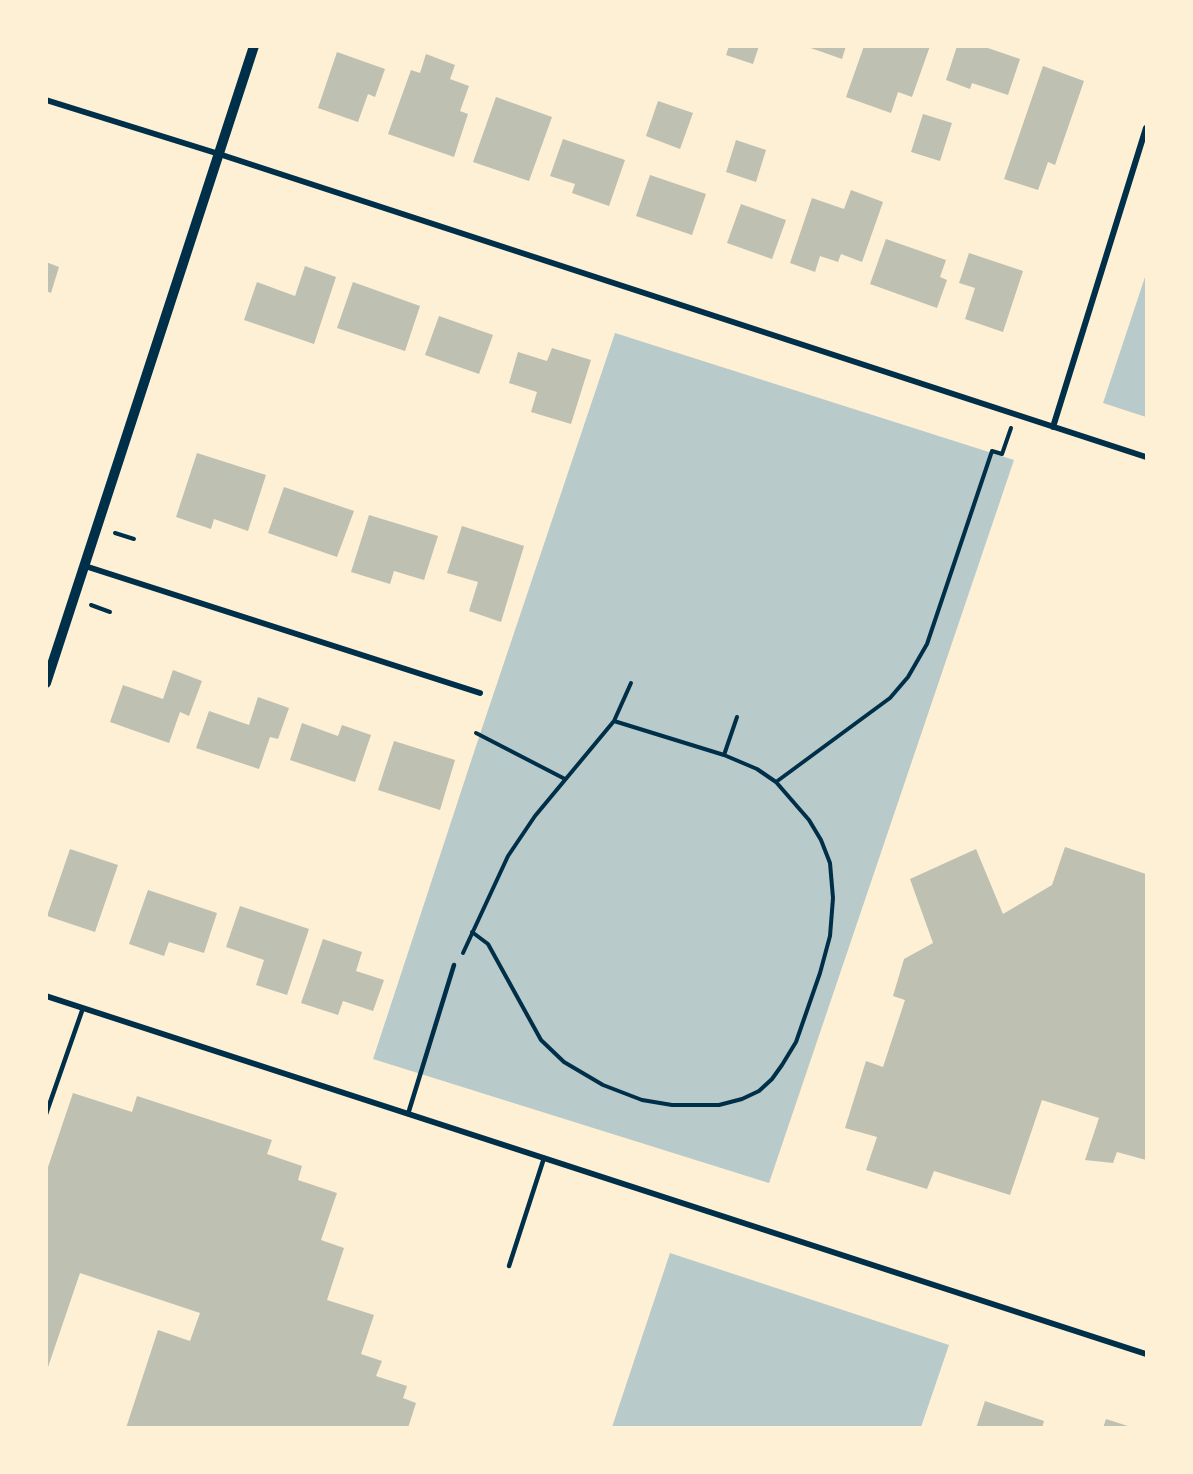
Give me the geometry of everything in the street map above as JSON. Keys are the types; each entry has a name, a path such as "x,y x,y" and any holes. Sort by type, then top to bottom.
{"street":[{"path":"46,683 254,46"},
{"path":"46,100 219,154 1146,457"},
{"path":"1053,427 1146,128"},
{"path":"85,566 480,693"},
{"path":"46,996 1146,1354"}],"lane":[{"path":"408,1114 454,965"},
{"path":"46,1114 83,1008"},
{"path":"509,1266 544,1158"}],"path":[{"path":"776,782 890,698 908,676 927,644 992,451 1002,454 1015,414"},
{"path":"454,965 461,958 508,856 535,816 614,721 631,683"},
{"path":"724,755 737,717"},
{"path":"472,932 488,944 541,1040 564,1062 603,1085 642,1100 672,1105 719,1105 742,1099 759,1091 772,1079 796,1042 820,973 827,945 834,898 830,863 821,840 809,820 776,782 757,769 724,755 614,721"},
{"path":"476,733 565,779"}],"shaded area":[{"path":"1146,274 1146,417 1103,403"},
{"path":"615,333 1014,460 769,1183 373,1059"},
{"path":"670,1253 949,1345 921,1427 612,1427"}],"building":[{"path":"729,46 759,46 753,64 726,55"},
{"path":"805,46 846,46 842,59"},
{"path":"864,46 930,46 912,97 898,92 891,113 846,97"},
{"path":"957,46 982,46 1020,59 1008,95 972,83 970,89 946,80"},
{"path":"337,52 385,69 375,97 368,94 358,122 318,108"},
{"path":"426,54 455,65 450,79 469,86 460,111 468,114 454,157 388,134 411,70 420,73"},
{"path":"1043,66 1084,81 1055,165 1048,162 1038,190 1004,179"},
{"path":"496,97 552,117 529,181 473,162"},
{"path":"658,101 693,113 680,149 646,136"},
{"path":"923,114 952,123 940,161 911,152"},
{"path":"563,139 625,160 609,206 572,193 575,184 550,176"},
{"path":"736,140 766,150 756,182 726,172"},
{"path":"650,175 706,194 692,235 636,216"},
{"path":"851,190 883,202 862,262 841,254 838,262 820,256 815,272 790,263 812,198 844,209"},
{"path":"741,204 786,220 772,259 727,243"},
{"path":"886,239 946,260 940,277 947,280 937,308 870,284"},
{"path":"969,253 1023,271 1003,332 965,319 975,288 959,283"},
{"path":"46,262 59,267 51,293 46,291"},
{"path":"305,266 336,277 314,344 244,320 257,282 295,296"},
{"path":"353,282 420,306 405,351 337,328"},
{"path":"439,316 493,335 479,374 425,355"},
{"path":"552,348 591,360 571,424 531,412 537,392 509,383 518,352 547,361"},
{"path":"197,453 266,475 248,531 214,519 211,529 176,517"},
{"path":"284,487 354,511 337,557 268,533"},
{"path":"369,515 438,536 424,580 394,571 390,584 351,572"},
{"path":"462,526 524,546 501,622 469,611 478,582 447,573"},
{"path":"173,670 202,681 189,716 180,712 169,743 110,722 123,685 163,699"},
{"path":"258,697 289,708 278,739 270,737 259,769 196,748 209,711 249,725"},
{"path":"302,723 338,736 342,725 371,735 355,782 290,760"},
{"path":"394,741 455,760 440,810 378,790"},
{"path":"1065,847 1146,874 1146,1160 1117,1152 1113,1163 1085,1160 1099,1118 1042,1100 1010,1195 934,1171 927,1189 866,1170 877,1137 845,1128 866,1061 883,1067 905,1000 893,996 904,959 933,943 910,879 976,849 1003,914 1052,885"},
{"path":"70,849 118,865 95,932 47,916"},
{"path":"148,890 217,913 204,953 169,942 164,956 129,944"},
{"path":"240,906 309,929 287,995 256,985 264,960 226,947"},
{"path":"323,939 362,952 356,971 384,980 373,1011 343,1001 338,1015 301,1003"},
{"path":"73,1093 132,1112 137,1096 272,1140 267,1154 302,1166 298,1180 337,1193 321,1240 344,1248 327,1300 374,1315 361,1354 382,1361 376,1376 407,1386 403,1398 416,1403 408,1428 126,1428 158,1330 190,1341 200,1313 80,1273 46,1373 46,1173"},
{"path":"985,1401 1044,1421 1042,1428 976,1428"},
{"path":"1106,1419 1131,1427 1131,1428 1103,1428"}]}
